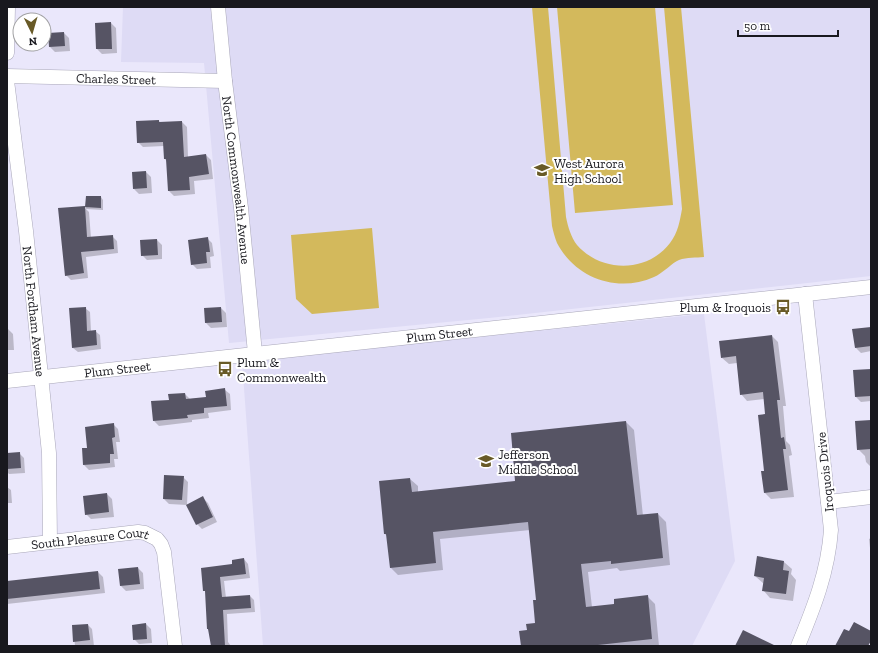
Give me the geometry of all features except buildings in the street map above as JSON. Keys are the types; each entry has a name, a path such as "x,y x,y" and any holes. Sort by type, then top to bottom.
{"street":[{"path":"7,53 8,7"},
{"name":"North Commonwealth Avenue","path":"218,7 225,81 241,208 255,354"},
{"name":"Charles Street","path":"7,76 225,81"},
{"name":"North Fordham Avenue","path":"7,81 26,231 49,453 50,542"},
{"name":"Plum Street","path":"7,381 871,287"},
{"name":"Iroquois Drive","path":"798,646 817,599 829,553 831,530 805,294"},
{"path":"828,502 871,497"},
{"name":"South Pleasure Court","path":"7,547 138,532 145,533 157,539 164,552 175,646"}],"shaded area":[{"name":"West Aurora High School","path":"123,7 871,7 871,276 489,318 229,343 204,63 121,62"},
{"path":"532,7 548,7 566,217 570,232 577,245 587,254 599,261 611,265 624,266 649,260 660,253 670,243 677,231 682,209 664,7 681,7 704,257 679,260 654,277 640,282 626,284 599,280 575,266 565,255 557,243 552,226"},
{"path":"557,7 655,7 673,205 575,213"},
{"path":"372,228 379,308 312,314 296,299 291,235"},
{"name":"Jefferson Middle School","path":"704,314 735,561 692,646 263,646 242,361"}],"place":[{"name":"West Aurora High School","path":"542,170"},
{"name":"Plum & Iroquois","path":"783,307"},
{"name":"Plum & Commonwealth","path":"225,369"},
{"name":"Jefferson Middle School","path":"486,461"}]}
